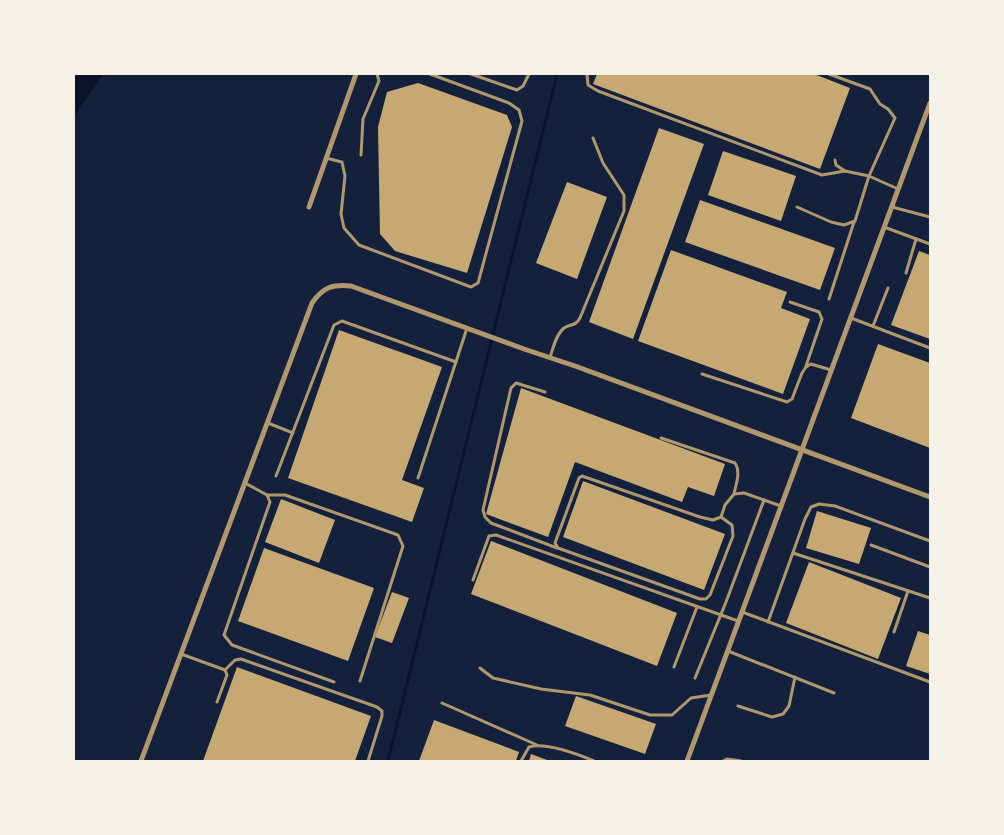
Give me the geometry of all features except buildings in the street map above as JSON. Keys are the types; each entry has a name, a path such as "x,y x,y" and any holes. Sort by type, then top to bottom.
{"street":[{"path":"309,207 356,74"},
{"path":"687,761 930,103"},
{"path":"141,761 312,303 318,294 328,288 339,285 352,286 930,497"}],"lane":[{"path":"361,155 362,119 379,81 377,74"},
{"path":"326,158 342,162 344,176 341,214 344,228 359,245 471,286 478,283 522,121 520,110 509,103 430,74"},
{"path":"471,74 517,90 523,86 529,74"},
{"path":"587,74 588,85 598,92 822,174 845,170"},
{"path":"829,74 870,89 880,104 888,109 895,118 870,176 829,299"},
{"path":"550,358 561,330 574,324 580,318 624,211 624,195 603,163 593,138"},
{"path":"835,160 836,165 845,170 870,176 899,189"},
{"path":"797,207 831,222 844,225 855,221"},
{"path":"892,207 930,217"},
{"path":"884,228 930,244"},
{"path":"906,273 916,239"},
{"path":"873,326 888,288"},
{"path":"702,374 787,402 792,400 806,367 822,319 819,312 790,302"},
{"path":"851,318 930,348"},
{"path":"276,476 334,325 342,321 456,362"},
{"path":"418,478 467,328"},
{"path":"806,367 811,364 832,370"},
{"path":"545,392 516,383 510,388 483,510 485,517 491,524 700,600 706,599 710,595 733,536 732,525 722,517"},
{"path":"267,423 293,433"},
{"path":"662,438 735,462 738,468 738,475 734,494 725,505 722,517"},
{"path":"558,548 555,543 556,538 579,478 582,476 700,517 713,520 722,517"},
{"path":"244,483 268,495 285,495 398,535 403,546 360,681"},
{"path":"734,494 744,493 782,506"},
{"path":"268,495 270,502 224,635 232,645 334,682"},
{"path":"695,678 764,500"},
{"path":"768,622 811,507 820,504 834,506 930,541"},
{"path":"473,580 489,536 496,535 739,622"},
{"path":"871,545 930,567"},
{"path":"793,552 930,598"},
{"path":"894,632 908,590"},
{"path":"674,667 697,606"},
{"path":"742,612 930,682"},
{"path":"728,651 834,693"},
{"path":"181,654 225,670"},
{"path":"225,670 235,660 241,659 377,707 382,711 382,716 368,761"},
{"path":"480,668 493,678 541,689 590,695 650,715 672,715 691,698 712,695"},
{"path":"217,702 227,675 225,670"},
{"path":"738,706 772,717 783,714 789,706 795,677"},
{"path":"442,703 537,744 580,755 594,761"},
{"path":"521,761 529,747 537,744"},
{"path":"723,761 727,759 740,761"}],"water":[{"path":"74,74 103,74 74,117"}],"waterway":[{"path":"388,761 557,74"}]}
